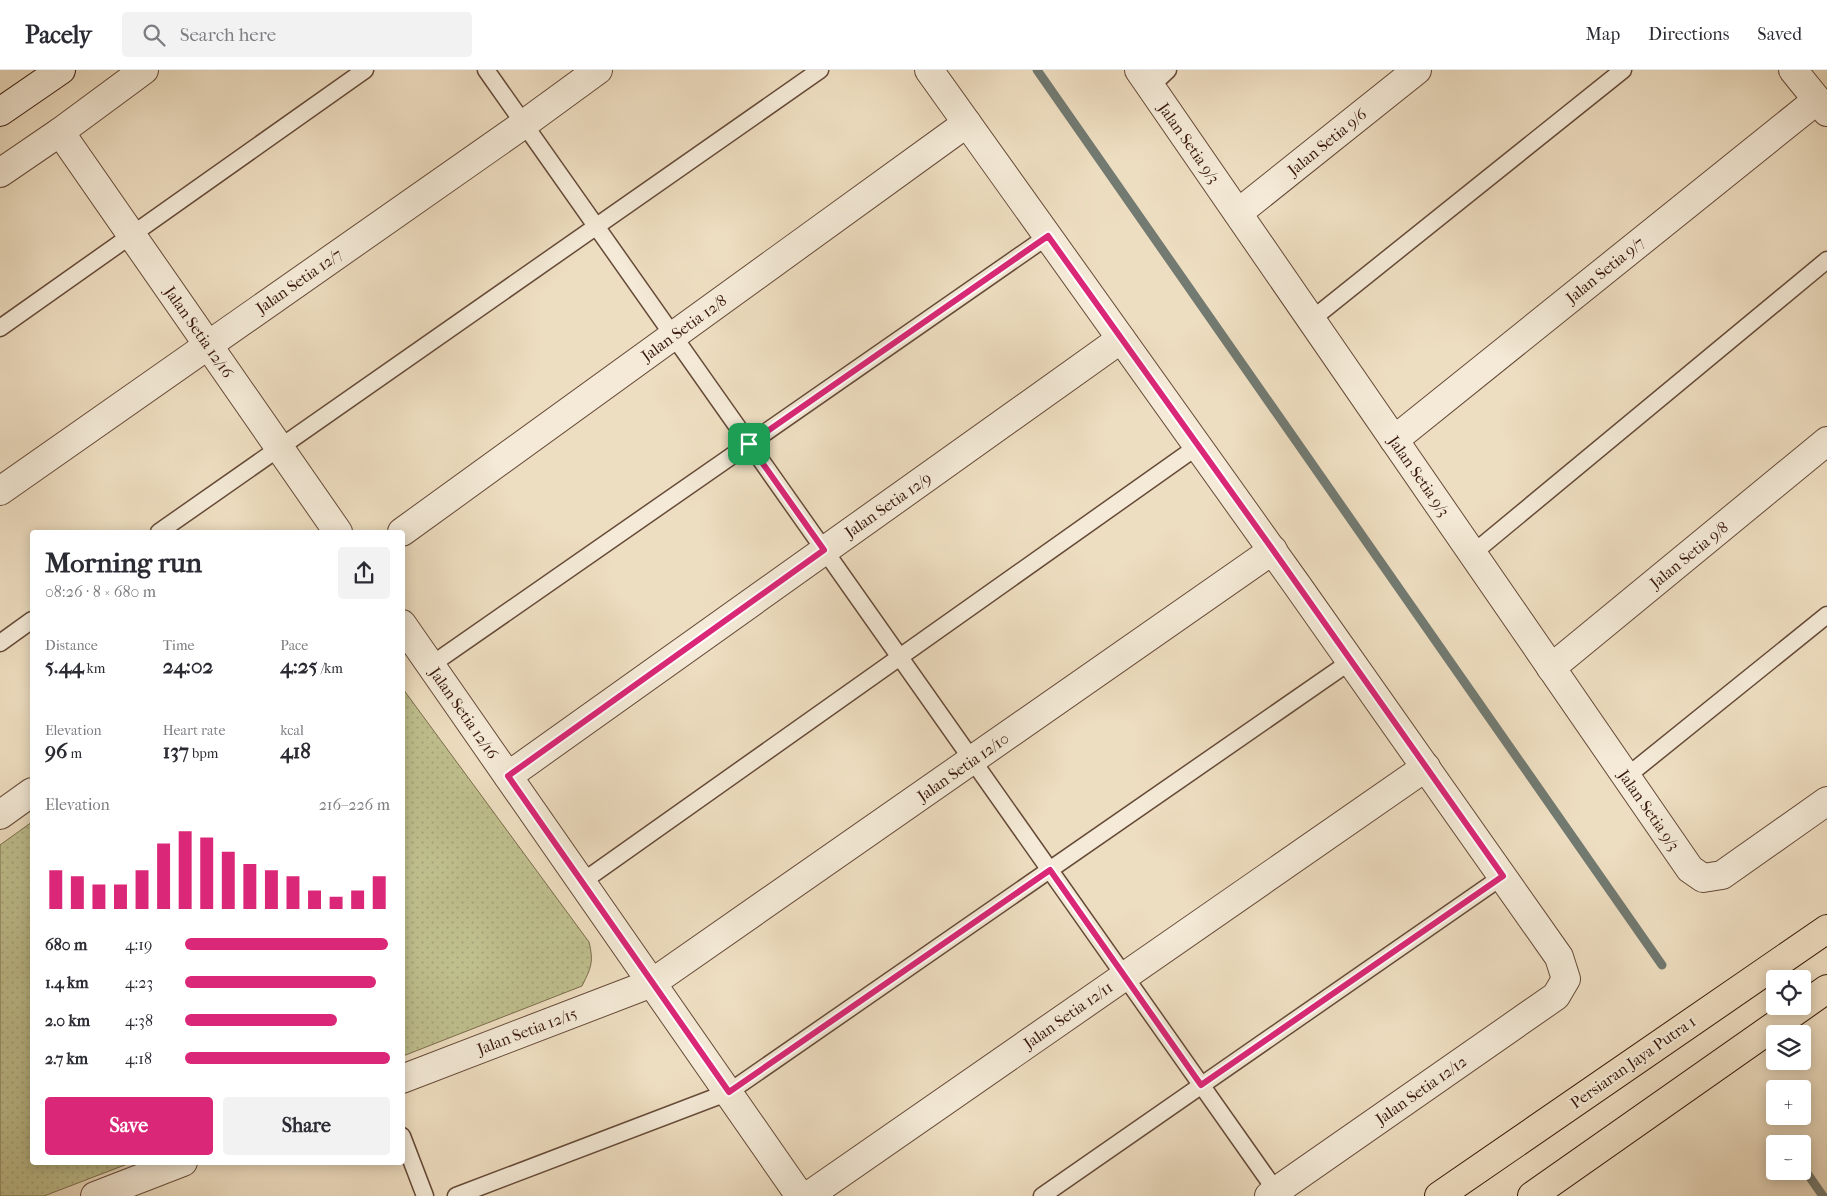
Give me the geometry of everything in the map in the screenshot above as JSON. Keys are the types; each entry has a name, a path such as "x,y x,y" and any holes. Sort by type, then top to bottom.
{"main road":[{"name":"Persiaran Jaya Putra 1","path":"1440,1196 1827,928"},
{"path":"1532,1196 1827,989"}],"street":[{"path":"0,112 61,70"},
{"path":"0,173 60,132 144,70"},
{"name":"Jalan Setia 12/7","path":"0,491 524,124 598,70"},
{"path":"929,70 1273,550 1503,876"},
{"name":"Jalan Setia 9/6","path":"1238,213 1417,70"},
{"path":"1793,70 1822,106"},
{"name":"Jalan Setia 9/3","path":"1152,76 1238,213 1690,869 1703,878 1722,875 1827,801"},
{"name":"Jalan Setia 9/7","path":"1394,440 1822,106"},
{"name":"Jalan Setia 12/8","path":"405,530 967,123"},
{"name":"Jalan Setia 12/16","path":"60,132 337,530"},
{"name":"Jalan Setia 12/9","path":"508,776 1121,339"},
{"name":"Jalan Setia 9/8","path":"1551,668 1827,441"},
{"name":"Jalan Setia 12/10","path":"652,983 1273,550"},
{"name":"Jalan Setia 12/16","path":"405,628 800,1196"},
{"name":"Jalan Setia 12/11","path":"808,1196 1426,767"},
{"path":"0,815 30,793"},
{"name":"Jalan Setia 12/12","path":"1272,1193 1556,996 1566,979 1559,957 1503,876"},
{"name":"Jalan Setia 12/15","path":"405,1078 652,983"},
{"path":"99,1195 175,1165"}],"lane":[{"path":"0,328 365,70"},
{"path":"486,70 1201,1085 1272,1193"},
{"path":"162,530 820,70"},
{"path":"1311,320 1623,70"},
{"path":"431,665 1048,236"},
{"path":"1472,554 1827,260"},
{"path":"582,882 1198,446"},
{"path":"1626,777 1827,615"},
{"path":"0,643 30,621"},
{"path":"456,1196 729,1092 1351,661"},
{"path":"1042,1196 1503,876"},
{"path":"405,1144 425,1196"}],"green space":[{"path":"405,692 589,942 591,960 582,986 405,1055"},
{"path":"30,823 30,1165 125,1165 44,1196 0,1196 0,845"}],"waterway":[{"path":"1037,70 1662,965"},
{"path":"1811,1179 1823,1196"}],"route":[{"path":"1048,236 1503,876 1201,1085 1050,870 729,1092 508,776 824,550 749,444 1048,236"}]}
